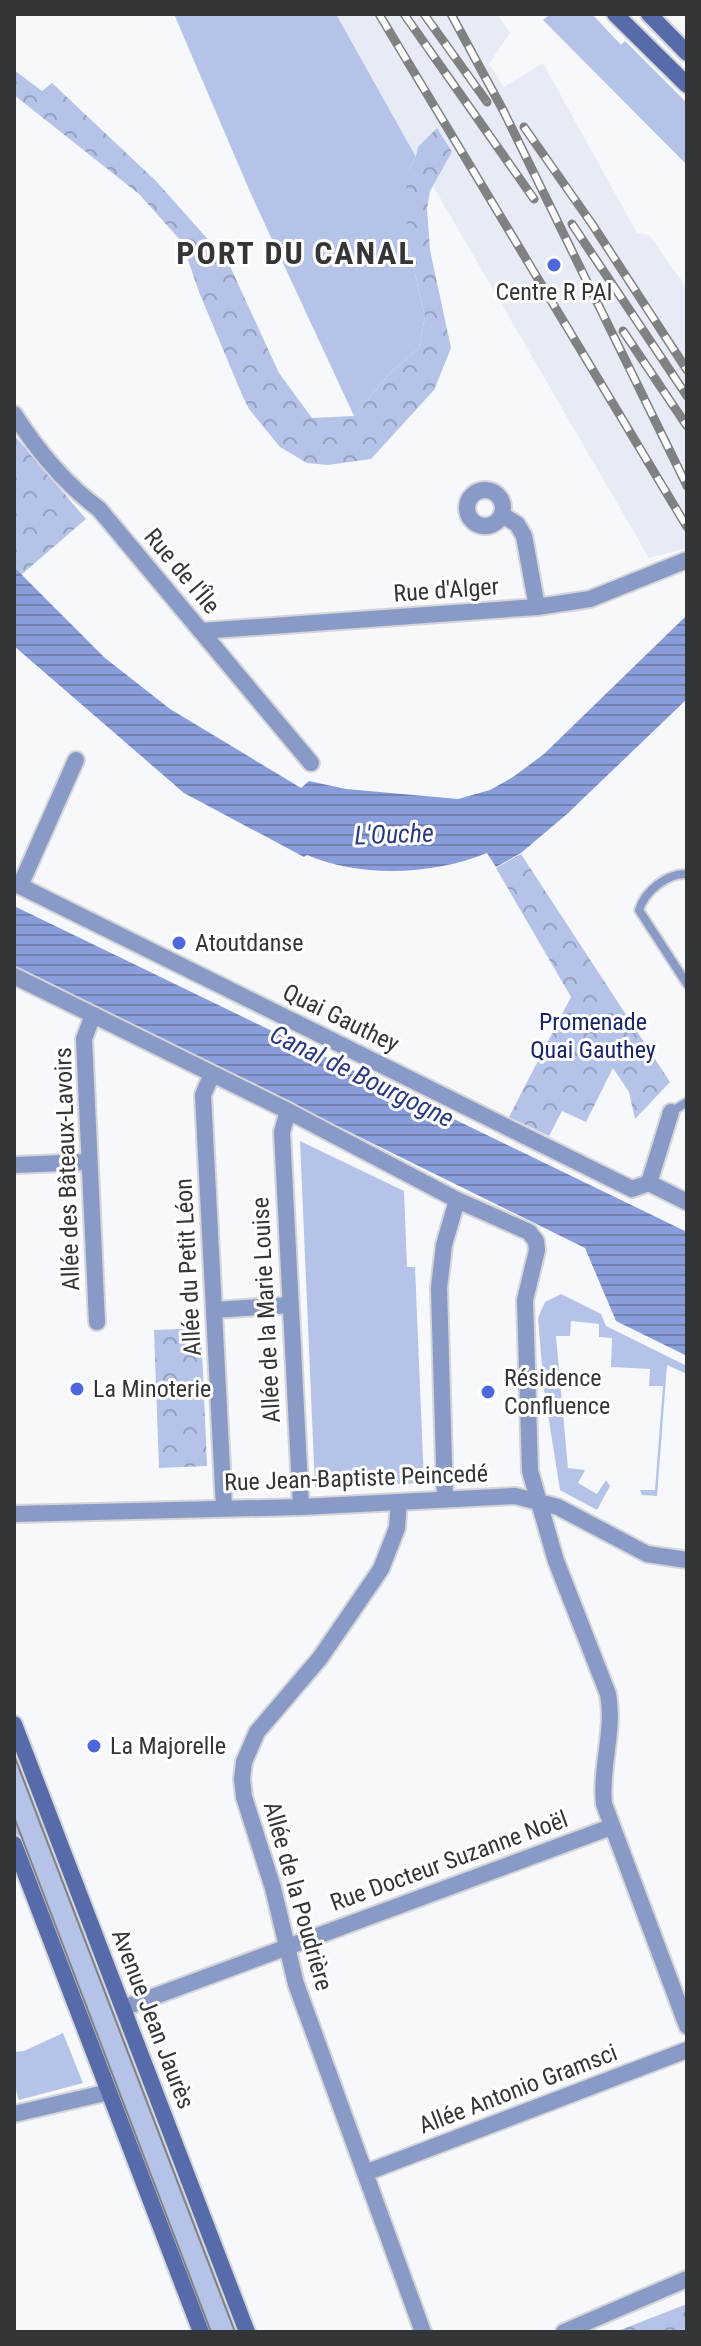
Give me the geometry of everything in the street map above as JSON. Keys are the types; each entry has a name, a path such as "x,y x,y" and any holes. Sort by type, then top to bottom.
{"main road":[{"path":"615,14 687,85"},
{"path":"649,14 687,53"},
{"name":"Avenue Jean Jaurès","path":"14,1724 247,2332"},
{"path":"14,1844 201,2332"}],"street":[{"name":"Rue de l'Île","path":"14,414 75,492 99,509 311,763"},
{"path":"502,515 517,524 524,536 537,607"},
{"name":"Rue d'Alger","path":"201,631 537,607 590,599 687,560"},
{"path":"17,884 76,760"},
{"name":"Quai Gauthey","path":"17,884 632,1189 649,1183 687,1202"},
{"path":"14,976 288,1111 457,1200 529,1232 536,1241 536,1259 525,1300 524,1329 530,1471 556,1561 608,1694 610,1715 602,1790 611,1827 687,2026"},
{"name":"Allée des Bâteaux-Lavoirs","path":"93,1015 84,1039 97,1322"},
{"name":"Allée du Petit Léon","path":"212,1074 203,1095 224,1508"},
{"name":"Allée de la Marie Louise","path":"288,1111 282,1132 301,1507"},
{"path":"649,1183 671,1112"},
{"path":"14,1165 89,1162"},
{"path":"445,1499 439,1288 444,1245 457,1200"},
{"path":"215,1310 290,1305"},
{"name":"Rue Jean-Baptiste Peincedé","path":"14,1514 301,1507 515,1496 558,1507 647,1554 687,1560"},
{"name":"Allée de la Poudrière","path":"399,1502 397,1528 381,1569 320,1658 257,1732 244,1762 242,1779 244,1797 273,1888 296,1984 423,2332"},
{"name":"Rue Docteur Suzanne Noël","path":"123,2008 611,1827"},
{"name":"Allée Antonio Gramsci","path":"365,2173 687,2050"},
{"path":"14,2114 109,2092"},
{"path":"564,2332 687,2279"}],"lane":[{"path":"687,874 675,874 647,893 639,910 687,984"},
{"path":"671,1112 687,1102"}],"shaded area":[{"path":"336,14 497,14 510,33 489,64 504,87 543,63 637,233 649,235 687,288 687,548 649,558 433,186 452,152 418,147 416,157"}],"green space":[{"path":"174,14 336,14 416,157 408,170 409,248 425,317 419,348 392,371 354,416 251,194"},
{"path":"550,14 592,14 621,45 625,41 687,103 687,165 543,20"},
{"path":"14,70 42,91 52,83 156,181 228,262 279,373 312,418 354,416 392,371 419,348 425,317 409,248 405,205 408,170 418,147 437,128 452,152 430,191 427,209 430,250 451,348 434,390 371,459 328,465 307,463 280,447 243,397 199,292 182,242 139,194 14,95"},
{"path":"14,435 86,519 21,575 14,567"},
{"name":"Promenade Quai Gauthey","path":"521,854 670,1082 635,1119 629,1092 613,1068 586,1122 562,1111 549,1136 509,1117 571,997 496,868"},
{"path":"300,1141 404,1191 407,1267 415,1267 424,1483 315,1487"},
{"path":"561,1294 601,1314 606,1326 687,1366 687,1374 667,1365 657,1496 642,1495 640,1490 655,1490 663,1386 649,1386 650,1369 611,1367 612,1338 599,1337 599,1324 571,1321 570,1336 556,1336 568,1468 585,1470 578,1483 597,1494 606,1480 610,1486 597,1510 560,1490 544,1389 538,1318 545,1302"},
{"path":"201,1328 207,1466 159,1468 154,1330"},
{"path":"14,1744 239,2332 207,2332 14,1828"},
{"path":"63,2033 83,2083 19,2100 14,2084 14,2052 24,2051"},
{"path":"687,2304 687,2332 615,2332"}],"water":[{"name":"L'Ouche","path":"14,567 105,658 170,709 301,788 309,781 346,789 458,799 490,790 544,754 687,615 687,699 567,814 521,853 496,867 487,853 444,866 421,869 397,871 350,867 307,855 304,857 184,793 14,646"},
{"name":"Canal de Bourgogne","path":"14,906 687,1232 687,1356 616,1321 585,1248 14,967"}],"tram line":[{"path":"14,1755 235,2332"},
{"path":"14,1817 211,2332"}],"railway":[{"path":"379,14 687,527"},
{"path":"404,14 534,199"},
{"path":"424,14 487,102"},
{"path":"451,14 503,110 687,486"},
{"path":"524,127 592,224 687,370"},
{"path":"572,224 687,396"},
{"path":"623,331 687,426"}],"place":[{"name":"Centre R PAI","path":"554,265"},
{"name":"Atoutdanse","path":"179,943"},
{"name":"La Minoterie","path":"77,1389"},
{"name":"Résidence Confluence","path":"488,1392"},
{"name":"La Majorelle","path":"94,1746"}],"district":[{"name":"PORT DU CANAL","path":"296,253"}]}
